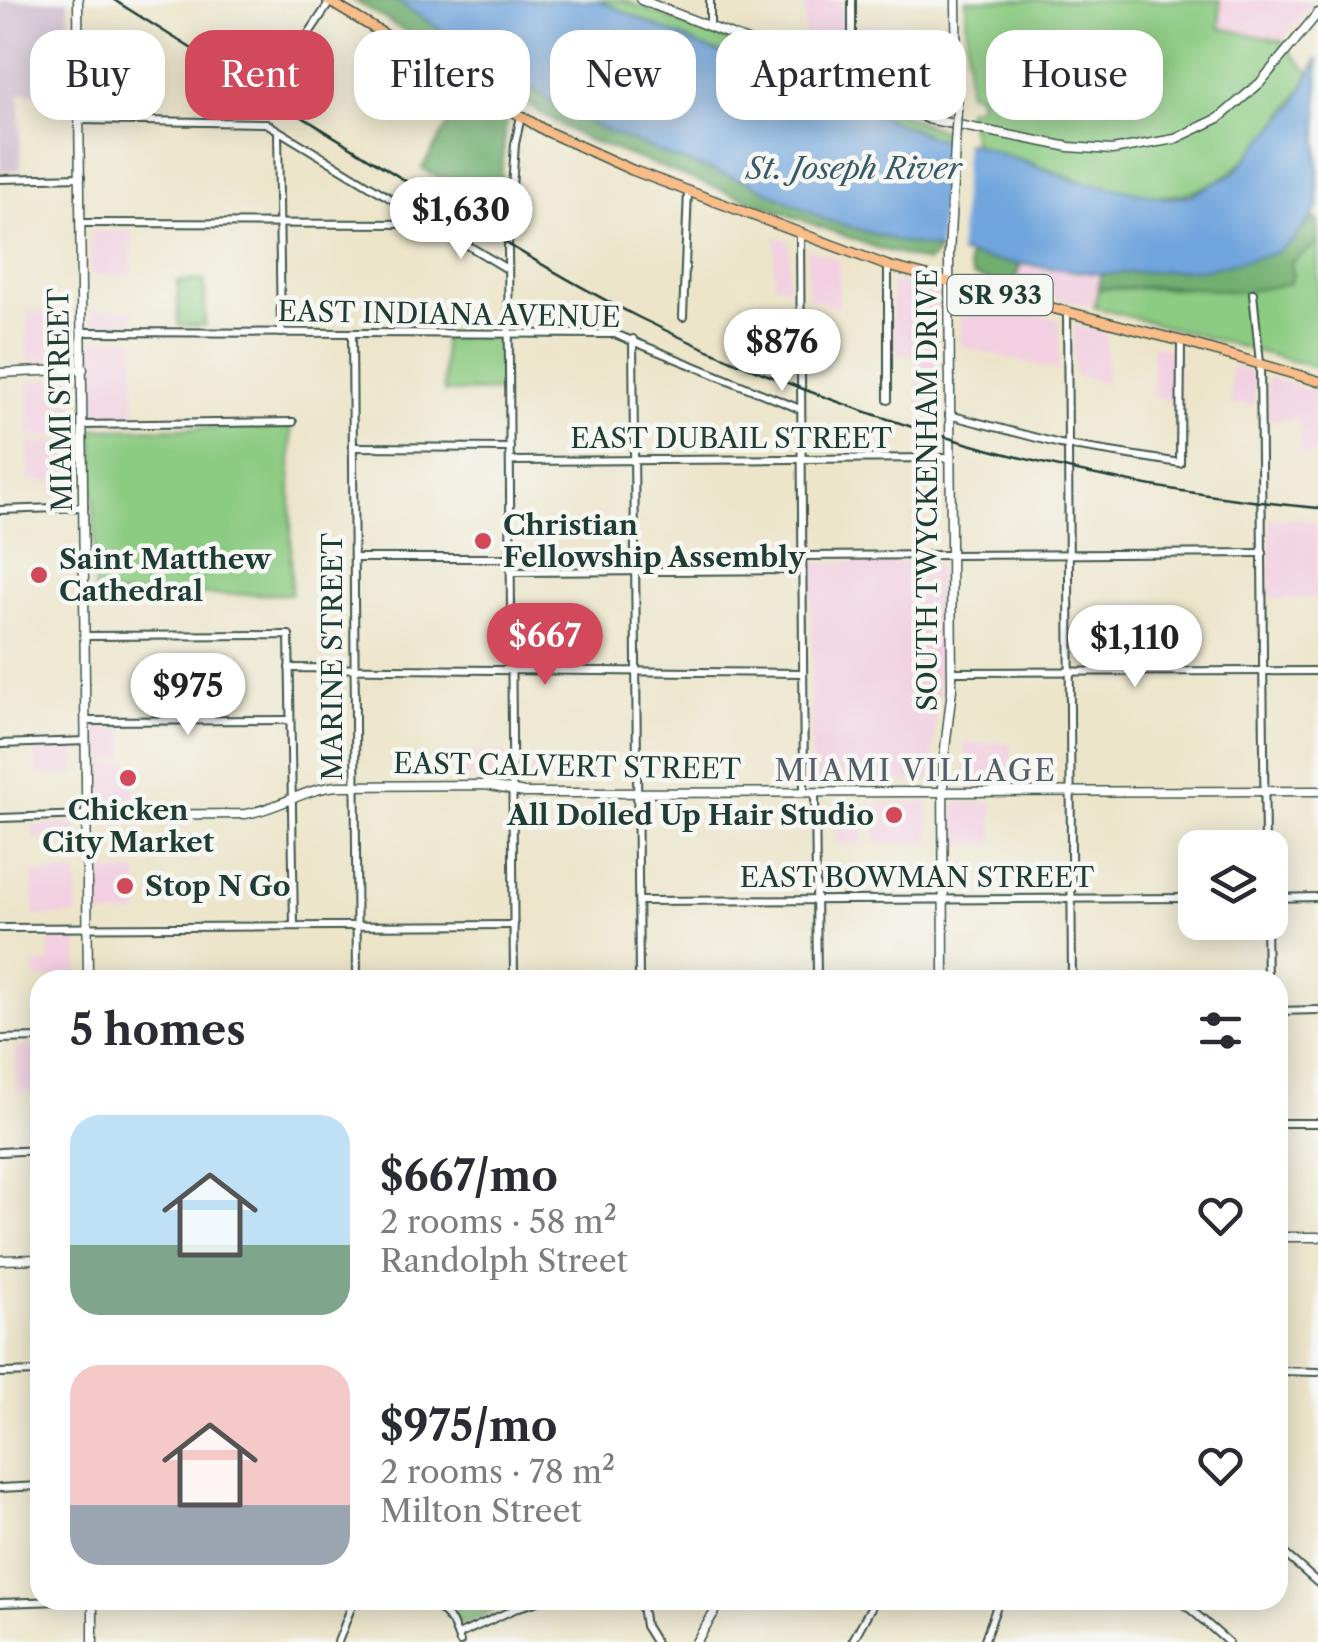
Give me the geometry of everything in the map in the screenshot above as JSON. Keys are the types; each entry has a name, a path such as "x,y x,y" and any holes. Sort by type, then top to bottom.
{"main road":[{"name":"SR 933","path":"329,1 377,30"},
{"name":"SR 933","path":"528,120 571,144 888,266 1318,381"}],"street":[{"name":"MIAMI STREET","path":"78,0 78,30"},
{"path":"641,0 720,30"},
{"path":"710,0 710,26"},
{"path":"852,0 852,30"},
{"name":"SOUTH TWYCKENHAM DRIVE","path":"944,970 942,792 952,672 948,281 957,109 956,0"},
{"path":"310,30 329,1"},
{"path":"928,120 1079,148 1139,148 1190,133 1235,106 1260,84 1318,13"},
{"name":"MIAMI STREET","path":"80,120 88,970"},
{"path":"80,120 266,123 508,270"},
{"path":"514,970 508,270 515,144 520,120"},
{"path":"278,129 280,333"},
{"path":"0,179 81,177"},
{"path":"683,318 688,191"},
{"path":"81,222 432,224"},
{"path":"800,234 804,792"},
{"path":"888,266 888,400"},
{"path":"1253,293 1260,363 1265,830"},
{"path":"1067,312 1072,970"},
{"name":"EAST INDIANA AVENUE","path":"82,332 615,334 800,409"},
{"name":"MARINE STREET","path":"352,333 357,970"},
{"path":"634,339 639,970"},
{"path":"949,415 1068,445 1180,463 1180,341"},
{"path":"0,373 83,370"},
{"path":"84,425 293,422"},
{"path":"354,447 510,448"},
{"name":"EAST DUBAIL STREET","path":"511,461 950,458"},
{"path":"0,510 84,507"},
{"path":"801,556 1263,553"},
{"path":"354,558 511,558"},
{"path":"511,572 801,570"},
{"path":"85,636 288,635 294,926"},
{"path":"289,668 802,672"},
{"path":"952,672 1318,672"},
{"path":"86,720 289,720"},
{"path":"0,744 86,742"},
{"name":"EAST CALVERT STREET","path":"0,818 244,814 318,788 355,786 486,786 637,793 1318,790"},
{"path":"815,792 817,970"},
{"name":"EAST BOWMAN STREET","path":"638,901 1178,898"},
{"path":"1288,898 1318,898"},
{"path":"0,928 514,925"},
{"path":"1266,940 1266,970"},
{"path":"1288,1010 1318,1010"},
{"path":"0,1039 30,1038"},
{"path":"1288,1123 1318,1123"},
{"path":"0,1152 30,1150"},
{"path":"1288,1237 1318,1237"},
{"path":"0,1260 30,1259"},
{"path":"1288,1371 1318,1372"},
{"path":"0,1373 30,1372"},
{"path":"0,1488 30,1486"},
{"path":"1288,1557 1318,1583"},
{"path":"0,1603 30,1602"},
{"path":"92,1610 93,1642"},
{"path":"338,1642 350,1610"},
{"path":"441,1610 459,1639 507,1610"},
{"path":"643,1610 645,1626 655,1642"},
{"path":"696,1642 716,1610"},
{"path":"852,1642 870,1610"},
{"path":"984,1642 995,1610"},
{"path":"1191,1610 1228,1642"}],"shaded area":[{"path":"0,0 68,0 69,30 30,30 30,93 20,93 21,170 0,171"},
{"path":"804,0 844,0 844,30 805,30"},
{"path":"1220,0 1315,0 1281,41 1220,28"},
{"path":"859,25 900,25 900,30 859,30"},
{"path":"90,231 132,231 132,275 90,275"},
{"path":"775,236 789,241 789,288 774,283"},
{"path":"807,248 839,260 839,308 808,297"},
{"path":"1020,264 1101,274 1094,307 1014,287"},
{"path":"891,281 935,292 936,409 918,405 916,354 892,354"},
{"path":"962,296 1059,320 1059,371 961,346"},
{"path":"134,309 134,325 92,325 92,310"},
{"path":"73,311 72,360 27,361 27,312"},
{"path":"1074,325 1107,333 1106,383 1074,375"},
{"path":"93,338 134,338 135,419 93,419"},
{"path":"1152,345 1178,351 1177,402 1152,397"},
{"path":"1231,366 1254,373 1254,405 1231,405"},
{"path":"1267,377 1318,392 1318,455 1300,455 1299,420 1267,420"},
{"path":"71,379 73,436 29,437 28,380"},
{"path":"73,441 73,496 53,496 52,481 29,481 28,443"},
{"path":"1269,518 1318,521 1318,598 1270,599"},
{"path":"939,562 939,694 930,782 811,783 810,563"},
{"path":"96,728 125,728 125,759 96,760"},
{"path":"965,743 1011,743 1012,781 966,782"},
{"path":"75,749 76,774 36,776 35,750"},
{"path":"507,753 507,778 461,778 461,754"},
{"path":"136,763 136,804 96,804 96,764"},
{"path":"567,768 568,783 522,782 522,769"},
{"path":"929,802 930,843 876,844 876,803"},
{"path":"993,802 994,844 955,845 954,803"},
{"path":"835,803 862,803 863,844 836,844"},
{"path":"76,824 76,838 33,840 33,825"},
{"path":"77,872 78,915 34,917 33,874"},
{"path":"97,872 138,872 138,915 97,916"},
{"path":"78,935 79,970 34,970 34,965 49,964 49,936"},
{"path":"30,1047 30,1091 17,1092 15,1048"}],"green space":[{"path":"353,0 395,0 441,30 403,30"},
{"path":"598,0 623,0 716,36 716,52 696,44 696,30 665,30"},
{"path":"966,0 1220,0 1220,28 1281,41 1310,73 1282,117 1236,168 1184,194 1158,196 1101,187 974,144 966,109 977,107 980,100 977,94 968,92"},
{"path":"530,87 550,100 550,118 530,106"},
{"path":"451,120 506,121 498,214 422,168"},
{"path":"553,120 581,120 670,157 749,182 826,220 938,249 938,253 927,262 877,248 583,138"},
{"path":"890,120 914,120 945,131 944,140"},
{"path":"1313,216 1318,222 1318,243 1291,262 1293,275 1289,284 1243,292 1171,286 1098,289 1101,274 1145,270 1293,241"},
{"path":"1318,243 1318,368 1094,307 1098,289 1206,288 1291,263"},
{"path":"969,255 1020,264 1014,287 973,276"},
{"path":"178,281 205,281 205,326 178,325"},
{"path":"443,338 502,338 503,391 444,392"},
{"path":"288,427 291,594 95,596 93,429"},
{"path":"449,1610 493,1610 463,1625"}],"water":[{"name":"St. Joseph River","path":"395,0 598,0 665,30 550,30 550,100 530,87 530,30 441,30"},
{"name":"St. Joseph River","path":"696,44 716,51 716,120 891,120 931,137 974,144 1074,180 1166,198 1191,195 1234,173 1295,104 1318,58 1318,208 1293,241 1273,254 1206,269 1101,274 997,261 902,242 826,220 749,182 670,157 581,120 696,120"}],"pier":[{"path":"945,135 965,138 959,255 939,254"}],"railway":[{"path":"114,0 551,269 638,317 718,354 800,388 969,444 1142,484 1318,508"}],"place":[{"name":"Christian Fellowship Assembly","path":"483,541"},
{"name":"Saint Matthew Cathedral","path":"39,575"},
{"name":"Chicken City Market","path":"128,778"},
{"name":"All Dolled Up Hair Studio","path":"894,815"},
{"name":"Stop N Go","path":"125,886"}],"district":[{"name":"MIAMI VILLAGE","path":"916,770"}]}
